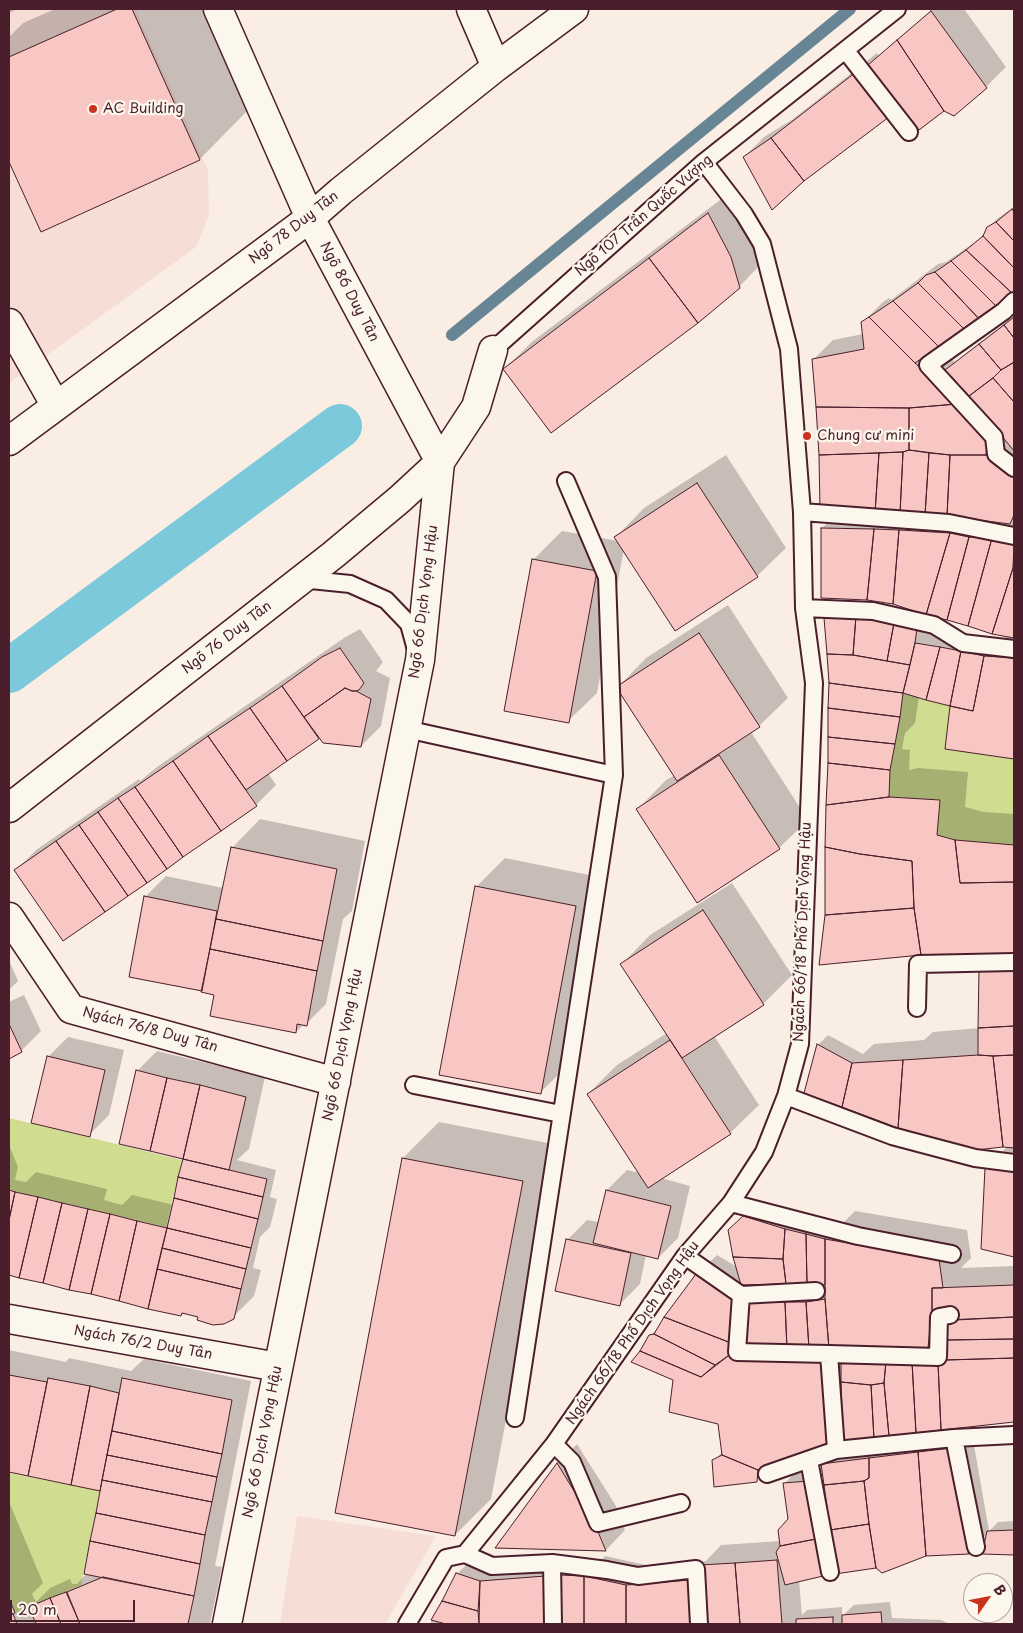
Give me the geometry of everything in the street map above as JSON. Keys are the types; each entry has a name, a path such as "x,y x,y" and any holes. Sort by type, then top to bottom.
{"street":[{"name":"Ngõ 86 Duy Tân","path":"218,9 310,218 440,462"},
{"path":"471,9 496,67"},
{"name":"Ngõ 78 Duy Tân","path":"9,441 310,218 496,67 547,18 574,9"},
{"path":"13,340 56,406"},
{"name":"Ngõ 107 Trần Quốc Vượng","path":"440,462 476,407 493,350"},
{"name":"Ngõ 76 Duy Tân","path":"9,808 301,579 400,499 440,462"},
{"name":"Ngõ 66 Dịch Vọng Hậu","path":"227,1624 420,660 440,462"},
{"name":"Ngách 76/8 Duy Tân","path":"9,917 71,1009 336,1082"},
{"name":"Ngách 76/2 Duy Tân","path":"9,1319 278,1367"}],"lane":[{"name":"Ngõ 107 Trần Quốc Vượng","path":"493,350 704,162 897,9"},
{"path":"846,51 909,132"},
{"name":"Ngách 66/18 Phố Dịch Vọng Hậu","path":"407,1624 446,1558 465,1554 554,1444 685,1256 731,1203 764,1152 786,1096 800,1044 814,683 804,608 802,512 789,349 762,244 744,214 704,162"},
{"path":"1014,301 1004,312 928,365 994,437 996,454 1014,468"},
{"path":"515,1418 614,775 607,577 566,481"},
{"path":"802,512 949,523 1014,536"},
{"path":"301,579 350,584 386,600 409,624 420,660"},
{"path":"804,608 873,611 934,625 963,643 1014,649"},
{"path":"406,729 614,775"},
{"path":"917,1008 918,964 1014,962"},
{"path":"414,1085 562,1114"},
{"path":"786,1096 892,1136 975,1158 1014,1163"},
{"path":"731,1203 858,1236 952,1254"},
{"path":"685,1256 742,1295 816,1291"},
{"path":"742,1295 737,1352 938,1357 939,1316 950,1315"},
{"path":"829,1354 836,1450"},
{"path":"767,1474 836,1450 1014,1434"},
{"path":"954,1438 976,1546"},
{"path":"554,1444 572,1462 598,1523 681,1503"},
{"path":"809,1460 830,1572"},
{"path":"465,1554 492,1566 552,1563 638,1576 696,1569 699,1624"},
{"path":"552,1563 553,1624"}],"shaded area":[{"path":"9,9 135,9 208,170 209,215 196,247 9,383"},
{"path":"297,1516 436,1536 385,1624 280,1624"}],"green space":[{"path":"903,693 950,706 945,749 1014,759 1014,845 955,840 937,835 940,800 889,797 890,770"},
{"path":"9,1118 182,1160 166,1227 9,1190"},
{"path":"9,1473 100,1491 81,1585 15,1613 9,1598"}],"building":[{"name":"AC Building","path":"117,9 132,9 200,160 41,232 9,162 9,57"},
{"path":"931,11 987,88 954,116 944,111 897,40"},
{"path":"897,40 944,111 919,130 868,65"},
{"path":"856,72 889,117 804,181 771,138"},
{"path":"771,138 804,181 772,210 743,157"},
{"path":"1012,209 1014,212 1014,241 996,222"},
{"path":"708,213 731,257 740,288 698,323 649,258"},
{"path":"996,222 1014,241 1014,268 983,236 987,227"},
{"path":"983,236 1014,268 1013,294 966,250"},
{"path":"966,250 1013,294 998,308 951,261"},
{"path":"649,258 698,323 551,433 503,369"},
{"path":"951,261 998,308 981,321 935,272"},
{"path":"935,272 981,321 965,330 918,283 926,275"},
{"path":"918,283 965,330 939,347 893,301"},
{"path":"893,301 939,347 915,363 869,317"},
{"path":"869,317 957,404 909,408 816,407 812,359 864,349 861,322"},
{"path":"1014,317 1014,338 1004,325"},
{"path":"1004,325 1014,338 1014,362 1001,370 979,344"},
{"path":"979,344 1001,370 969,396 945,370"},
{"path":"1013,363 1014,402 993,378 1001,370"},
{"path":"993,378 1014,402 1014,451 969,396"},
{"path":"957,404 987,442 986,455 950,455 909,450 909,408"},
{"path":"816,407 909,408 909,450 903,452 819,455"},
{"path":"909,450 929,453 925,515 900,514 903,452"},
{"path":"903,452 900,514 875,513 879,453"},
{"path":"879,453 875,513 820,510 819,455"},
{"path":"929,453 950,455 947,516 925,515"},
{"path":"950,455 986,455 1014,476 1014,515 1010,524 947,516"},
{"path":"697,483 758,577 675,631 614,537"},
{"path":"821,528 874,529 867,600 821,598"},
{"path":"874,529 899,530 893,604 867,600"},
{"path":"899,530 950,533 926,615 893,604"},
{"path":"950,533 969,537 947,620 926,615"},
{"path":"969,537 992,538 968,626 947,620"},
{"path":"992,538 1014,542 1013,568 992,634 968,626"},
{"path":"532,559 597,571 569,723 504,711"},
{"path":"1014,569 1014,638 992,634"},
{"path":"856,616 853,655 827,654 824,618"},
{"path":"856,616 894,623 887,661 853,655"},
{"path":"894,623 917,628 910,665 887,661"},
{"path":"699,633 760,727 677,781 616,687"},
{"path":"915,643 940,647 926,700 903,693"},
{"path":"940,647 961,651 950,706 926,700"},
{"path":"340,648 364,683 356,691 345,688 304,717 282,686 322,657"},
{"path":"961,651 984,656 973,711 950,706"},
{"path":"827,654 853,655 910,665 903,693 829,683"},
{"path":"984,656 1014,658 1014,759 945,749 950,706 973,711"},
{"path":"829,683 903,693 900,717 828,708"},
{"path":"282,686 319,739 287,761 250,708"},
{"path":"345,688 356,691 371,699 361,747 323,743 304,717"},
{"path":"250,708 287,761 246,790 208,736"},
{"path":"828,708 900,717 895,744 828,737"},
{"path":"208,736 257,806 221,831 173,761"},
{"path":"828,737 895,744 890,770 828,763"},
{"path":"719,755 780,849 697,903 636,809"},
{"path":"173,761 221,831 183,857 135,787"},
{"path":"828,763 890,770 889,797 826,805"},
{"path":"135,787 183,857 167,869 118,798"},
{"path":"889,797 940,800 937,835 955,840 960,883 1014,882 1014,955 921,955 914,908 912,861 825,847 826,805"},
{"path":"118,798 167,869 147,883 98,812"},
{"path":"98,812 147,883 128,896 79,825"},
{"path":"79,825 128,896 105,912 56,841"},
{"path":"955,840 1014,845 1014,882 960,883"},
{"path":"56,841 105,912 63,941 14,870"},
{"path":"231,847 337,869 323,941 216,919"},
{"path":"825,847 912,861 914,908 825,915"},
{"path":"475,886 576,906 541,1094 439,1075"},
{"path":"144,896 217,911 202,991 129,977"},
{"path":"914,908 921,955 819,965 825,915"},
{"path":"703,910 764,1005 682,1058 620,964"},
{"path":"216,919 323,941 317,971 210,949"},
{"path":"210,949 317,971 307,1026 297,1024 296,1033 210,1016 214,995 201,992"},
{"path":"1014,968 1014,1026 978,1028 979,969"},
{"path":"9,1024 22,1052 9,1059"},
{"path":"1014,1026 1014,1055 978,1055 978,1028"},
{"path":"670,1040 731,1134 648,1188 587,1094"},
{"path":"817,1044 852,1063 842,1107 804,1093"},
{"path":"978,1055 993,1056 1003,1147 976,1150 898,1128 903,1060"},
{"path":"1014,1055 1014,1148 1003,1147 993,1056"},
{"path":"47,1056 105,1070 90,1137 31,1123"},
{"path":"903,1060 898,1128 842,1107 852,1063"},
{"path":"136,1070 167,1078 150,1151 119,1144"},
{"path":"167,1078 200,1085 183,1159 150,1151"},
{"path":"200,1085 246,1097 229,1170 183,1159"},
{"path":"402,1158 523,1181 455,1536 335,1513"},
{"path":"183,1159 267,1179 263,1197 178,1177"},
{"path":"985,1168 1014,1172 1014,1257 981,1249"},
{"path":"178,1177 263,1197 258,1219 174,1198"},
{"path":"9,1190 15,1192 9,1220"},
{"path":"606,1190 671,1206 658,1259 593,1243"},
{"path":"15,1192 38,1197 19,1278 9,1275 9,1220"},
{"path":"38,1197 62,1203 43,1283 19,1278"},
{"path":"174,1198 258,1219 251,1248 167,1228"},
{"path":"62,1203 88,1209 69,1290 43,1283"},
{"path":"88,1209 110,1214 91,1294 69,1290"},
{"path":"110,1214 137,1221 119,1301 91,1294"},
{"path":"743,1216 785,1229 783,1259 733,1257 728,1230"},
{"path":"137,1221 167,1228 148,1309 119,1301"},
{"path":"167,1228 251,1248 246,1269 162,1248"},
{"path":"785,1229 806,1234 807,1284 786,1284 783,1259"},
{"path":"806,1234 825,1239 825,1285 807,1284"},
{"path":"566,1239 631,1253 620,1306 555,1291"},
{"path":"825,1239 939,1259 943,1288 932,1288 932,1311 928,1348 829,1349 825,1299"},
{"path":"162,1248 246,1269 241,1289 157,1269"},
{"path":"733,1257 783,1259 786,1284 741,1285"},
{"path":"157,1269 241,1289 234,1319 224,1324 213,1325 197,1320 198,1317 182,1313 181,1316 148,1309"},
{"path":"696,1274 734,1297 731,1343 664,1317"},
{"path":"1014,1285 1014,1317 956,1320 956,1310 932,1311 932,1288"},
{"path":"825,1299 829,1349 809,1349 806,1302"},
{"path":"785,1302 787,1349 744,1349 746,1303"},
{"path":"785,1302 806,1302 809,1349 787,1349"},
{"path":"664,1317 731,1343 732,1353 715,1365 654,1334"},
{"path":"1014,1317 1014,1339 946,1340 945,1320"},
{"path":"654,1334 715,1365 701,1377 640,1351 649,1335"},
{"path":"1014,1339 1014,1358 946,1360 946,1340"},
{"path":"640,1351 701,1377 732,1353 823,1360 828,1447 758,1470 722,1455 718,1424 669,1412 673,1380 631,1362"},
{"path":"1014,1358 1014,1422 941,1430 938,1363 946,1360"},
{"path":"841,1360 886,1361 884,1383 871,1385 841,1382"},
{"path":"886,1361 912,1362 916,1433 889,1436 884,1383"},
{"path":"912,1362 938,1363 941,1430 916,1433"},
{"path":"9,1375 47,1382 28,1476 9,1472"},
{"path":"48,1378 90,1386 71,1485 28,1476"},
{"path":"122,1378 232,1400 222,1454 112,1431"},
{"path":"841,1382 871,1385 874,1439 843,1441"},
{"path":"884,1383 889,1436 874,1439 871,1385"},
{"path":"90,1386 119,1393 100,1491 71,1485"},
{"path":"112,1431 222,1454 217,1477 107,1455"},
{"path":"952,1448 969,1554 926,1556 918,1452"},
{"path":"918,1452 926,1556 882,1573 876,1568 864,1481 869,1478 869,1458"},
{"path":"107,1455 217,1477 212,1502 102,1480"},
{"path":"722,1455 758,1470 757,1482 714,1487 712,1460"},
{"path":"869,1458 869,1478 864,1481 824,1485 821,1464"},
{"path":"557,1463 596,1527 606,1551 495,1548"},
{"path":"102,1480 212,1502 205,1535 96,1513"},
{"path":"809,1481 816,1539 780,1546 778,1530 788,1519 783,1483"},
{"path":"864,1481 869,1524 830,1530 824,1485"},
{"path":"96,1513 205,1535 200,1564 90,1541"},
{"path":"869,1524 876,1568 835,1574 830,1530"},
{"path":"1014,1530 1014,1555 982,1554 987,1531"},
{"path":"816,1539 823,1576 785,1585 776,1552 780,1546"},
{"path":"90,1541 200,1564 194,1596 84,1574"},
{"path":"777,1560 782,1624 740,1624 735,1563"},
{"path":"735,1563 740,1624 704,1624 700,1565"},
{"path":"456,1573 480,1581 478,1611 442,1601"},
{"path":"559,1575 584,1576 584,1624 560,1624"},
{"path":"545,1576 544,1624 479,1624 480,1581"},
{"path":"584,1576 626,1585 626,1624 584,1624"},
{"path":"103,1577 194,1596 188,1624 80,1624 67,1592"},
{"path":"690,1580 695,1624 626,1624 626,1585"},
{"path":"66,1592 80,1624 61,1624 50,1598"},
{"path":"9,1598 15,1613 9,1615"},
{"path":"50,1598 61,1624 36,1624 29,1607"},
{"path":"442,1601 478,1611 479,1624 446,1624 431,1620"},
{"path":"881,1612 882,1624 842,1624 842,1615"},
{"path":"13,1614 17,1624 9,1624 9,1616"},
{"path":"833,1617 833,1624 796,1624 796,1619"}],"waterway":[{"path":"452,335 850,9"},
{"path":"9,671 340,426"}],"place":[{"name":"AC Building","path":"93,109"},
{"name":"Chung cư mini","path":"807,436"}]}
